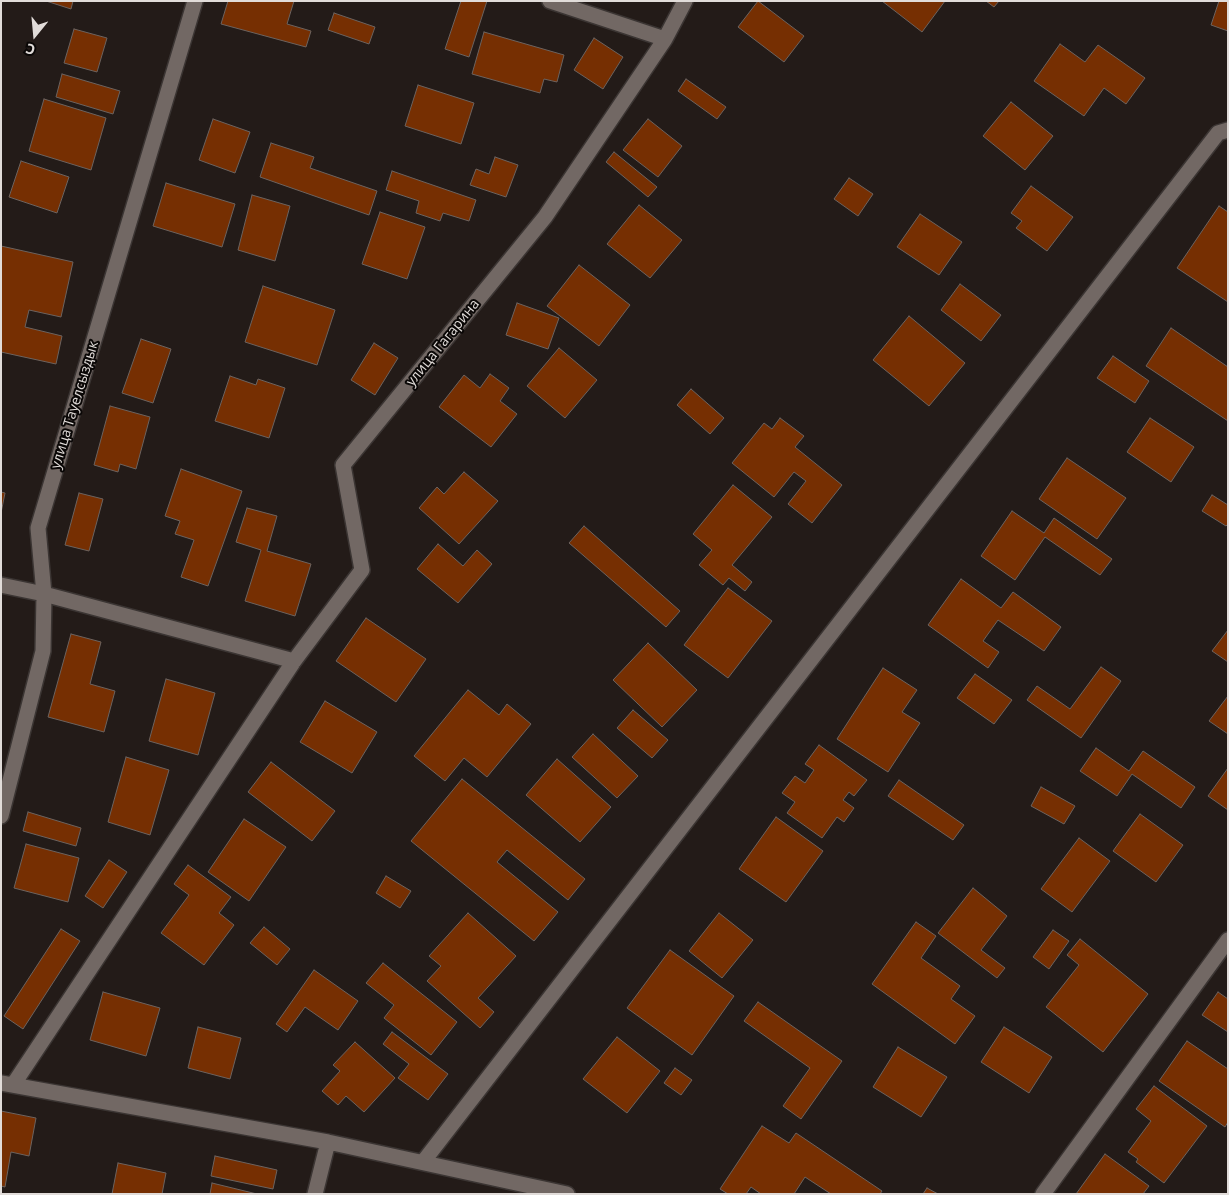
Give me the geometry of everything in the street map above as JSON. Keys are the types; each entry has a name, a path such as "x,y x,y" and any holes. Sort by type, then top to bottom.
{"street":[{"name":"улица Тауелсыздык","path":"1,816 43,651 44,594 38,528 196,1"},
{"path":"550,1 665,39"},
{"name":"улица Гагарина","path":"7,1084 294,661 362,570 343,465 545,217 665,39 685,1"},
{"path":"423,1162 1218,133 1228,130"},
{"path":"1,585 44,594 294,661"},
{"path":"1043,1194 1228,940"},
{"path":"7,1084 328,1142 567,1194"},
{"path":"316,1194 328,1142"}],"building":[{"path":"46,1 73,1 71,9"},
{"path":"228,1 294,1 287,24 311,31 306,47 221,24"},
{"path":"461,1 487,1 469,57 445,49"},
{"path":"758,1 804,36 784,62 738,27"},
{"path":"882,1 945,1 922,32"},
{"path":"986,1 999,1 994,7"},
{"path":"1219,1 1228,1 1228,31 1211,25"},
{"path":"334,13 375,27 369,44 328,30"},
{"path":"74,29 107,38 97,72 64,63"},
{"path":"484,32 564,55 557,82 544,79 540,93 472,74"},
{"path":"594,38 623,57 603,89 574,70"},
{"path":"1060,44 1085,62 1098,45 1145,78 1126,104 1104,88 1084,116 1034,81"},
{"path":"62,74 120,91 113,114 56,97"},
{"path":"686,79 726,107 717,119 678,91"},
{"path":"418,85 474,103 461,144 405,126"},
{"path":"44,99 106,118 91,170 29,151"},
{"path":"1011,102 1053,136 1025,170 983,136"},
{"path":"213,119 250,132 235,173 199,160"},
{"path":"648,119 682,146 658,177 623,150"},
{"path":"271,143 314,157 310,168 377,191 369,215 260,177"},
{"path":"614,152 657,187 648,197 606,162"},
{"path":"495,157 518,165 506,197 470,185 476,169 489,174"},
{"path":"21,161 69,177 57,213 9,197"},
{"path":"392,171 476,200 469,221 443,213 440,221 416,213 419,201 386,190"},
{"path":"849,178 873,194 858,216 834,199"},
{"path":"166,183 235,204 222,247 153,226"},
{"path":"1031,186 1073,217 1047,251 1016,228 1022,221 1011,213"},
{"path":"252,195 290,206 275,261 238,250"},
{"path":"639,205 682,240 650,278 607,244"},
{"path":"1219,206 1228,212 1228,302 1177,268"},
{"path":"380,212 425,227 407,279 362,264"},
{"path":"920,214 962,242 939,275 897,247"},
{"path":"1,246 73,262 61,317 29,310 25,327 62,336 56,364 1,352"},
{"path":"579,265 630,305 599,346 547,306"},
{"path":"960,284 1001,315 981,341 941,310"},
{"path":"263,286 335,310 317,365 245,342"},
{"path":"517,303 559,318 548,349 506,335"},
{"path":"909,316 965,363 929,406 873,360"},
{"path":"1171,328 1228,367 1228,421 1146,366"},
{"path":"141,339 171,349 153,403 122,393"},
{"path":"374,343 398,358 375,395 351,380"},
{"path":"559,348 597,380 565,418 527,386"},
{"path":"1113,356 1149,381 1135,403 1097,378"},
{"path":"490,374 509,388 500,401 517,414 491,447 439,407 464,375 480,388"},
{"path":"230,376 256,385 258,379 285,388 269,438 215,421"},
{"path":"691,389 724,418 710,434 677,405"},
{"path":"110,406 150,417 136,469 120,464 118,472 94,465"},
{"path":"780,418 804,436 795,447 842,485 812,523 788,504 806,481 794,472 774,497 732,463 764,423 772,429"},
{"path":"1150,418 1194,447 1171,482 1127,452"},
{"path":"1067,458 1126,498 1097,539 1039,499"},
{"path":"181,469 242,491 208,586 181,577 194,540 175,534 180,521 165,516"},
{"path":"464,472 498,501 459,544 419,508 437,487 444,494"},
{"path":"733,485 772,517 732,565 752,582 745,591 729,578 723,585 699,565 712,550 693,534"},
{"path":"1,492 5,493 1,513"},
{"path":"79,493 103,499 89,551 65,545"},
{"path":"1212,495 1228,505 1228,524 1226,526 1202,511"},
{"path":"247,508 277,516 267,551 311,564 295,616 245,601 261,550 236,542"},
{"path":"1012,511 1044,533 1054,518 1112,559 1100,575 1045,537 1015,580 981,556"},
{"path":"584,526 680,611 666,627 569,543"},
{"path":"438,544 463,566 477,550 492,564 458,603 417,569"},
{"path":"961,579 1001,608 1013,592 1061,627 1044,651 998,620 983,641 999,652 988,668 928,625"},
{"path":"728,588 772,621 728,678 684,645"},
{"path":"366,618 426,659 396,702 336,661"},
{"path":"1228,630 1228,662 1212,651"},
{"path":"71,634 101,642 90,684 115,691 104,732 48,717"},
{"path":"648,643 697,690 662,727 613,680"},
{"path":"1101,667 1121,681 1081,738 1027,700 1037,686 1070,709"},
{"path":"883,668 917,690 902,712 920,723 888,772 837,739"},
{"path":"975,674 1012,700 994,724 957,698"},
{"path":"166,679 215,693 198,755 149,741"},
{"path":"468,690 499,715 507,704 531,724 487,777 464,758 445,781 414,756"},
{"path":"1228,696 1228,734 1209,721"},
{"path":"325,701 377,732 352,773 300,742"},
{"path":"633,710 668,740 652,758 617,728"},
{"path":"593,734 638,776 617,798 572,757"},
{"path":"819,745 867,780 854,796 849,792 843,800 854,808 844,822 837,817 822,838 787,813 795,802 782,793 795,776 805,783 814,770 805,764"},
{"path":"1096,748 1129,771 1143,751 1195,787 1181,808 1132,774 1117,796 1080,771"},
{"path":"126,757 169,770 150,835 108,822"},
{"path":"557,759 611,807 580,842 526,795"},
{"path":"271,762 335,811 312,841 248,792"},
{"path":"1228,768 1228,810 1208,796"},
{"path":"462,779 585,879 568,900 507,850 497,862 558,912 534,941 411,841"},
{"path":"899,780 964,825 953,840 888,796"},
{"path":"1041,787 1075,806 1064,824 1031,806"},
{"path":"28,812 81,828 76,846 23,831"},
{"path":"1140,814 1183,845 1156,882 1113,851"},
{"path":"776,817 823,851 786,902 739,869"},
{"path":"244,819 286,847 249,901 208,872"},
{"path":"1079,838 1110,861 1072,912 1041,889"},
{"path":"26,844 79,858 68,902 14,888"},
{"path":"109,860 127,872 103,908 85,896"},
{"path":"188,865 231,897 219,913 234,925 204,965 161,933 189,895 174,884"},
{"path":"386,876 411,891 400,908 376,893"},
{"path":"973,888 1007,916 981,950 1005,968 997,978 938,933"},
{"path":"468,913 516,956 478,998 494,1012 480,1028 427,981 441,966 429,956"},
{"path":"719,913 753,940 722,978 689,951"},
{"path":"916,922 936,936 921,958 960,986 951,999 975,1016 955,1044 872,984"},
{"path":"264,927 290,949 277,965 250,943"},
{"path":"61,929 80,941 23,1029 4,1016"},
{"path":"1053,930 1069,941 1049,969 1033,957"},
{"path":"1080,939 1148,994 1103,1052 1046,1007 1079,965 1067,955"},
{"path":"670,950 734,996 692,1055 627,1008"},
{"path":"383,963 457,1022 431,1055 384,1018 394,1005 366,983"},
{"path":"314,970 358,1001 338,1030 305,1007 287,1032 276,1024"},
{"path":"103,992 160,1008 146,1056 90,1040"},
{"path":"1218,992 1228,999 1228,1032 1202,1015"},
{"path":"758,1002 842,1061 801,1119 783,1106 810,1068 744,1021"},
{"path":"198,1027 241,1038 230,1079 188,1068"},
{"path":"1004,1027 1052,1057 1029,1093 981,1062"},
{"path":"392,1032 448,1074 428,1100 398,1078 409,1064 383,1044"},
{"path":"617,1037 660,1071 627,1113 583,1079"},
{"path":"1187,1041 1228,1069 1228,1122 1225,1127 1159,1081"},
{"path":"355,1042 395,1078 364,1112 346,1096 338,1105 322,1091 340,1071 333,1065"},
{"path":"898,1047 947,1077 921,1117 873,1087"},
{"path":"675,1068 692,1080 681,1095 664,1083"},
{"path":"1154,1086 1207,1126 1164,1183 1136,1162 1138,1159 1128,1152 1151,1121 1136,1109"},
{"path":"1,1111 36,1118 29,1156 11,1152 5,1187 1,1186"},
{"path":"762,1126 789,1143 796,1133 882,1191 880,1194 831,1194 805,1177 794,1194 761,1194 751,1187 746,1194 728,1194 720,1189"},
{"path":"1105,1154 1149,1186 1143,1194 1076,1194"},
{"path":"215,1156 277,1170 273,1189 211,1176"},
{"path":"118,1163 166,1173 162,1194 112,1194"},
{"path":"212,1183 257,1194 210,1194"},
{"path":"927,1188 938,1194 923,1194"}]}
